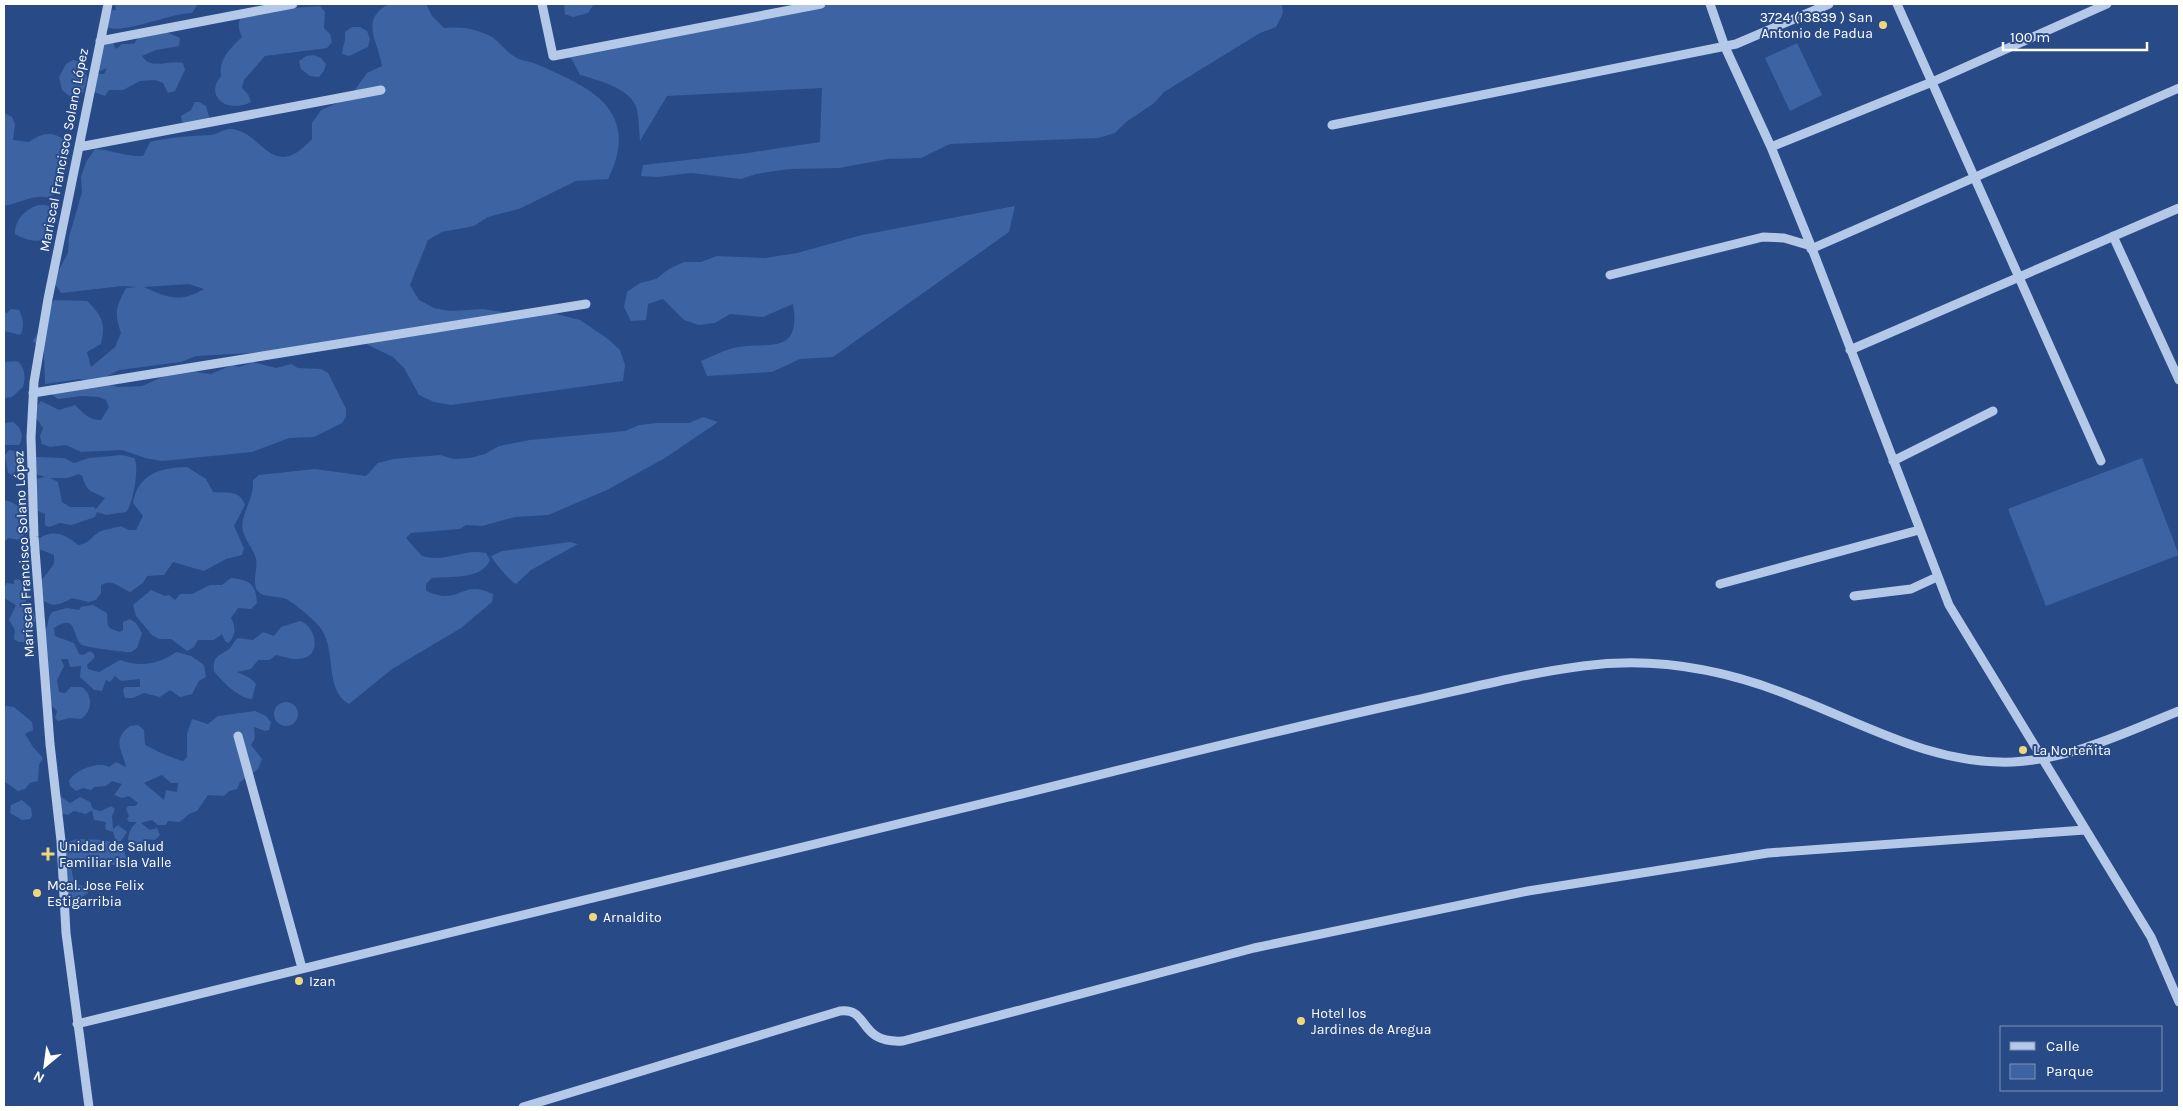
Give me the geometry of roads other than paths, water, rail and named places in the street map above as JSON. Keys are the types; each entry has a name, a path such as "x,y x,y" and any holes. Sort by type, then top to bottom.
{"street":[{"name":"Mariscal Francisco Solano López","path":"89,1107 66,933 61,841 50,744 34,537 30,438 33,393 48,299 108,4"},
{"path":"100,41 293,4"},
{"path":"542,4 552,56 821,4"},
{"path":"1710,4 1725,47 1771,148 1811,248 1949,605 2151,937 2179,1002"},
{"path":"1332,125 1725,47 1736,44 1814,7 1829,4"},
{"path":"1897,4 2101,461"},
{"path":"1771,148 1932,82 2106,4"},
{"path":"1610,275 1763,237 1784,238 1811,248 2179,88"},
{"path":"79,146 381,90"},
{"path":"1850,350 2179,208"},
{"path":"2113,236 2179,380"},
{"path":"33,393 586,304"},
{"path":"1893,461 1993,411"},
{"path":"1720,584 1919,530"},
{"path":"1854,596 1911,589 1937,577"},
{"path":"77,1024 1313,723 1526,676 1583,666 1646,662 1710,670 1794,696 1921,750 1956,759 1986,762 2042,759 2073,752 2179,711"},
{"path":"238,736 302,968"},
{"path":"523,1107 840,1010 851,1010 857,1013 866,1030 873,1036 887,1041 903,1041 1254,948 1528,891 1768,853 2085,830"}],"place":[{"name":"3724 (13839 ) San Antonio de Padua","path":"1883,25"},
{"name":"La Norteñita","path":"2023,750"},
{"name":"Unidad de Salud Familiar Isla Valle","path":"48,854"},
{"name":"Mcal. Jose Felix Estigarribia","path":"37,893"},
{"name":"Arnaldito","path":"593,917"},
{"name":"Izan","path":"299,981"},
{"name":"Hotel los Jardines de Aregua","path":"1301,1021"}]}
